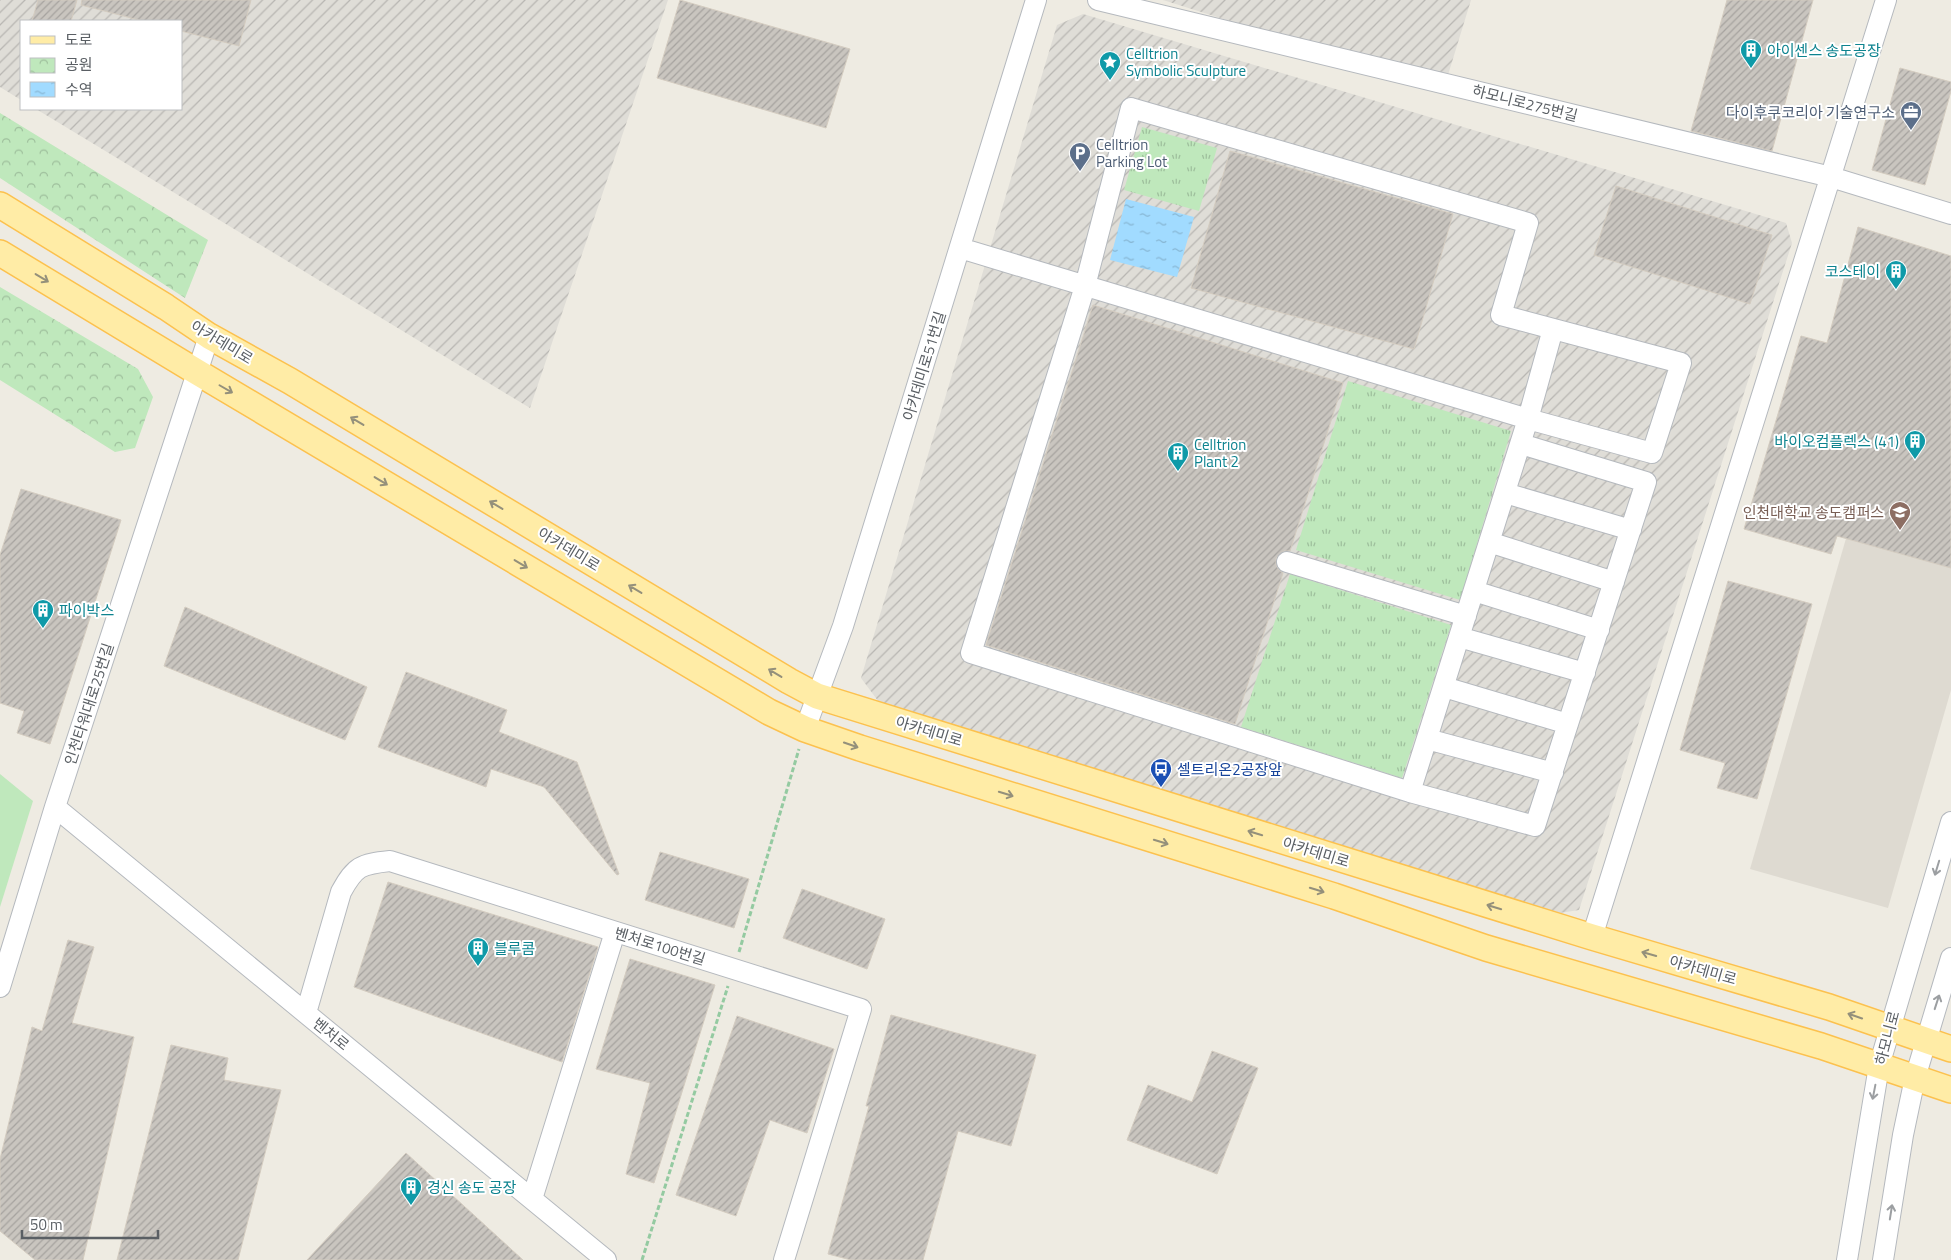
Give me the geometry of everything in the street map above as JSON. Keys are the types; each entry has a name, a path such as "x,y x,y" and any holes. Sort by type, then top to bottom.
{"main road":[{"name":"아카데미로","path":"0,206 166,307 209,336 298,386 817,696 1592,937 1829,1007 1951,1048"},
{"path":"0,253 769,712 805,729 860,748 1334,896 1486,948 1811,1043 1951,1090"}],"street":[{"name":"아카데미로51번길","path":"805,729 846,617 1036,0"},
{"name":"하모니로275번길","path":"1098,0 1831,177 1951,214"},
{"path":"1592,937 1886,0"},
{"path":"960,248 1085,286 1528,419 1652,453 1681,363 1501,315 1528,223 1131,108 1085,286 971,653 1410,792 1535,826 1646,482 1520,444"},
{"path":"1410,792 1528,419 1553,329"},
{"name":"인천타워대로25번길","path":"0,987 55,807 209,336"},
{"path":"1505,493 1631,530"},
{"path":"1489,542 1614,582"},
{"path":"1287,562 1466,616"},
{"path":"1474,590 1599,630"},
{"path":"1459,637 1585,673"},
{"path":"1444,687 1568,724"},
{"path":"1427,739 1553,773"},
{"name":"벤처로","path":"55,807 606,1260"},
{"name":"하모니로","path":"1847,1260 1879,1066 1951,822"},
{"name":"벤처로100번길","path":"306,1013 341,892 350,874 368,863 390,861 860,1009 784,1260"},
{"path":"532,1199 616,932"},
{"path":"1883,1260 1903,1134 1915,1078 1951,958"}],"path":[{"path":"642,1260 734,969 805,729"}],"shaded area":[{"path":"0,0 668,0 530,408 38,110 182,110 182,20 20,20 20,99 0,87"},
{"path":"1163,0 1471,0 1444,88"},
{"path":"1083,14 1786,223 1792,243 1579,910 1540,916 887,713 861,678 1057,25"},
{"name":"인천대학교 송도캠퍼스","path":"1899,356 1951,371 1951,690 1888,908 1750,869"}],"green space":[{"path":"0,113 208,240 185,298 0,178"},
{"path":"1142,127 1217,148 1199,211 1124,190"},
{"path":"0,287 138,369 153,397 135,448 115,452 0,380"},
{"path":"1348,381 1511,431 1460,600 1296,550"},
{"path":"1290,574 1451,625 1402,778 1241,727"},
{"path":"0,774 33,801 0,907"}],"water":[{"path":"1126,199 1194,217 1177,277 1110,260"}],"building":[{"path":"38,0 77,0 71,20 32,20"},
{"path":"82,0 251,0 239,46 182,31 182,20 139,20 81,5"},
{"path":"680,0 850,49 826,128 657,78"},
{"name":"아이센스 송도공장","path":"1727,0 1813,0 1772,151 1691,131"},
{"name":"다이후쿠코리아 기술연구소","path":"1900,68 1951,82 1951,91 1925,185 1872,170"},
{"path":"1230,151 1453,214 1414,349 1191,288"},
{"path":"1616,186 1772,235 1750,304 1594,255"},
{"path":"1858,227 1951,256 1951,568 1837,536 1831,554 1744,529 1801,336 1827,343"},
{"name":"Celltrion Plant 2","path":"1093,305 1343,383 1290,551 1284,551 1276,558 1276,565 1283,573 1235,724 986,645"},
{"name":"파이박스","path":"21,489 121,520 50,744 17,733 24,711 0,703 0,555"},
{"path":"1728,581 1812,604 1757,799 1717,788 1725,763 1680,750"},
{"path":"185,607 367,687 345,740 164,666"},
{"path":"406,672 507,710 499,732 577,762 619,874 617,875 544,787 491,769 486,787 378,747"},
{"path":"660,852 749,879 734,928 645,900"},
{"name":"블루콤","path":"388,882 598,947 562,1062 354,987"},
{"path":"802,889 885,919 867,969 783,938"},
{"path":"68,940 94,947 72,1023 134,1037 83,1260 35,1260 0,1231 0,1159 32,1027 42,1031"},
{"path":"630,959 715,985 654,1183 626,1174 650,1083 596,1069"},
{"path":"891,1015 1036,1055 1011,1146 958,1131 923,1260 851,1260 828,1254 869,1106 866,1106"},
{"path":"737,1016 834,1049 807,1133 770,1120 736,1216 676,1195"},
{"path":"171,1045 228,1058 224,1080 281,1090 238,1260 117,1260"},
{"path":"1212,1051 1258,1068 1217,1174 1127,1140 1148,1085 1192,1102"},
{"name":"경신 송도 공장","path":"406,1153 523,1260 307,1260"}],"place":[{"name":"아이센스 송도공장","path":"1751,69"},
{"name":"Celltrion Symbolic Sculpture","path":"1110,81"},
{"name":"다이후쿠코리아 기술연구소","path":"1911,131"},
{"name":"Celltrion Parking Lot","path":"1080,172"},
{"name":"코스테이","path":"1896,290"},
{"name":"바이오컴플렉스 (41)","path":"1915,460"},
{"name":"Celltrion Plant 2","path":"1178,472"},
{"name":"인천대학교 송도캠퍼스","path":"1900,531"},
{"name":"파이박스","path":"43,629"},
{"name":"셀트리온2공장앞","path":"1161,788"},
{"name":"블루콤","path":"478,967"},
{"name":"경신 송도 공장","path":"411,1206"}]}
